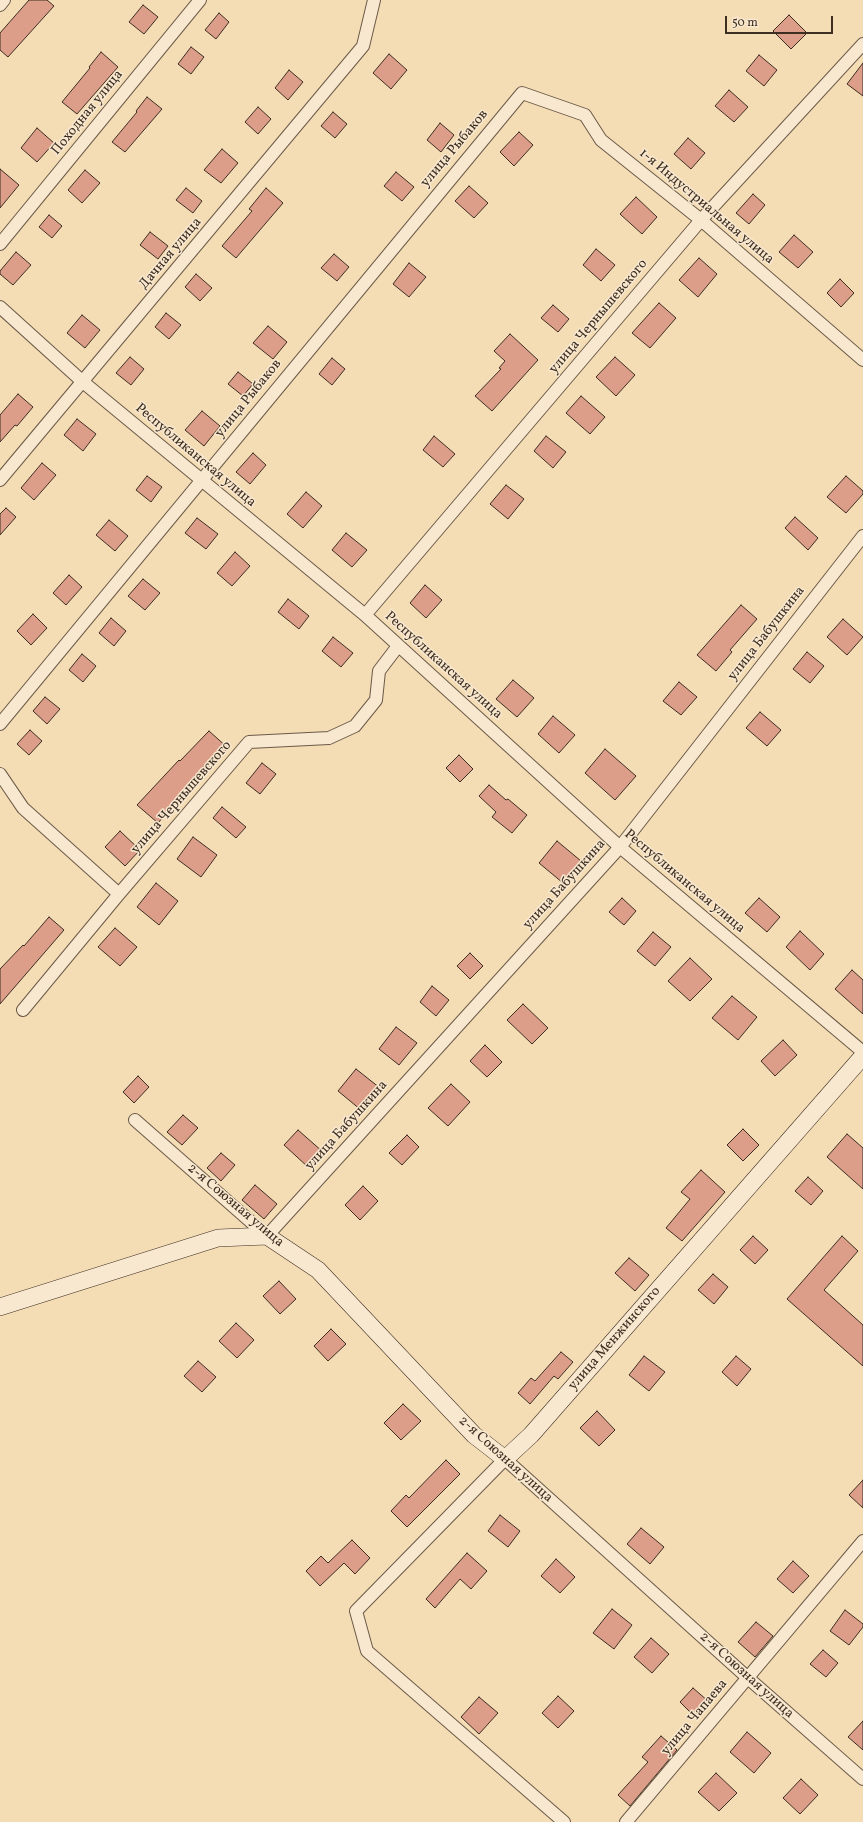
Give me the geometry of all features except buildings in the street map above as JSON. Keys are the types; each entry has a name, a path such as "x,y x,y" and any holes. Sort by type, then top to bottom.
{"main road":[{"name":"улица Менжинского","path":"504,1459 531,1435 863,1056"},
{"path":"0,1307 218,1238 267,1236"},
{"name":"2-я Союзная улица","path":"267,1236 318,1270 474,1435 504,1459"}],"street":[{"path":"0,5 4,0"},
{"name":"Походная улица","path":"0,244 200,0"},
{"name":"Дачная улица","path":"0,480 363,46 374,0"},
{"name":"улица Чернышевского","path":"365,615 701,220 863,44"},
{"name":"1-я Индустриальная улица","path":"522,93 585,116 601,140 701,220 863,360"},
{"name":"улица Рыбаков","path":"0,724 522,93"},
{"name":"Республиканская улица","path":"0,306 83,382 365,615 620,847 863,1052"},
{"name":"улица Бабушкина","path":"267,1236 620,847 863,536"},
{"name":"улица Чернышевского","path":"23,1010 119,894 249,742 328,738 355,726 376,700 379,671 398,646"},
{"path":"0,774 23,808 119,894"},
{"name":"2-я Союзная улица","path":"135,1120 267,1236"},
{"name":"2-я Союзная улица","path":"504,1459 863,1779"},
{"name":"улица Менжинского","path":"504,1459 356,1611 367,1651 564,1822"},
{"name":"улица Чапаева","path":"626,1822 863,1541"}]}
